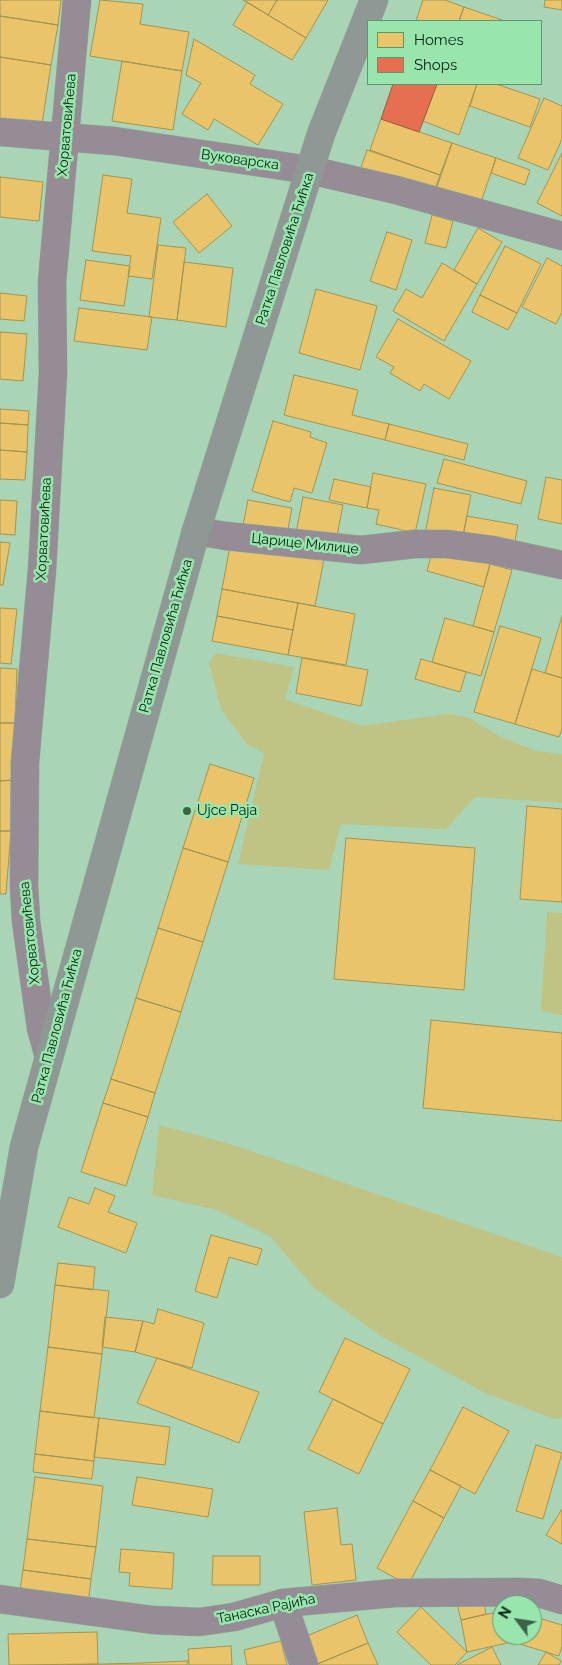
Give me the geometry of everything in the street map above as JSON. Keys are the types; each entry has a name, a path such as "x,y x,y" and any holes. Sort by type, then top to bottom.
{"main road":[{"name":"Ратка Павловића Ћићка","path":"0,1284 24,1147 196,531 321,134 374,0"}],"street":[{"name":"Хорватовићева","path":"49,1057 42,1028 26,921 24,886 25,762 42,570 53,373 52,282 77,0"},
{"name":"Вуковарска","path":"0,132 114,141 310,170 424,198 562,236"},
{"name":"Царице Милице","path":"196,531 226,536 361,550 415,544 447,544 492,550 562,565"},
{"name":"Танаска Рајића","path":"0,1599 118,1616 183,1622 234,1617 283,1603 395,1593 480,1591 539,1594 562,1600"},
{"path":"283,1603 304,1665"}],"green space":[{"path":"216,653 294,667 285,699 362,726 447,714 468,717 501,737 536,751 562,754 562,803 475,797 446,829 341,824 329,870 238,864 264,754 246,743 221,709 209,663"},
{"path":"547,912 562,913 562,1015 541,1011"},
{"path":"159,1125 227,1143 562,1257 562,1418 554,1419 483,1392 381,1336 314,1288 271,1237 217,1210 152,1195"}],"building: Homes":[{"path":"0,0 61,0 58,25 0,16"},
{"path":"100,0 143,4 140,24 189,32 182,71 90,56"},
{"path":"243,0 277,0 268,15"},
{"path":"277,0 328,0 306,38 268,15"},
{"path":"423,0 445,0 464,7 459,20 416,20"},
{"path":"545,0 562,0 562,10 544,7"},
{"path":"247,2 306,38 292,60 233,25"},
{"path":"464,7 502,20 459,20"},
{"path":"0,16 58,25 51,65 0,57"},
{"path":"194,39 255,75 250,84 283,104 258,145 214,119 208,130 182,114 201,83 186,75"},
{"path":"0,57 51,65 41,131 0,125"},
{"path":"122,61 182,71 173,130 112,121"},
{"path":"437,85 477,85 459,135 423,121"},
{"path":"477,85 499,85 540,99 530,127 470,106"},
{"path":"544,98 562,106 562,139 548,170 518,158"},
{"path":"381,119 452,143 440,175 370,150"},
{"path":"452,143 496,158 481,202 437,187"},
{"path":"367,150 440,175 432,198 359,173"},
{"path":"562,153 562,216 537,203"},
{"path":"496,158 530,170 525,185 491,173"},
{"path":"103,175 132,179 127,213 161,218 152,279 128,276 131,256 92,251"},
{"path":"0,177 43,182 39,221 0,217"},
{"path":"207,194 232,226 199,253 173,222"},
{"path":"432,215 453,221 446,248 425,243"},
{"path":"478,228 502,242 477,284 454,270"},
{"path":"387,232 412,240 396,290 370,281"},
{"path":"158,245 186,248 177,320 149,317"},
{"path":"505,246 541,264 517,313 480,295"},
{"path":"547,258 562,266 562,312 556,324 522,307"},
{"path":"86,260 130,266 124,306 80,300"},
{"path":"184,262 233,268 226,327 177,320"},
{"path":"442,263 477,284 444,341 393,311 406,289 422,298"},
{"path":"316,289 377,306 360,370 299,353"},
{"path":"0,293 27,296 24,321 0,319"},
{"path":"480,295 517,313 508,330 472,312"},
{"path":"79,308 152,317 147,350 74,341"},
{"path":"398,319 471,361 449,399 424,384 420,391 390,373 394,367 376,357"},
{"path":"0,332 27,334 23,381 0,379"},
{"path":"294,375 358,390 352,415 389,424 385,440 284,415"},
{"path":"0,409 29,411 28,425 0,423"},
{"path":"273,421 311,432 310,437 327,443 312,493 294,488 290,502 252,491"},
{"path":"0,423 28,425 27,452 0,450"},
{"path":"389,424 468,444 464,460 385,440"},
{"path":"0,450 27,452 25,480 0,479"},
{"path":"444,459 527,481 521,504 437,483"},
{"path":"373,473 426,484 415,533 376,524 379,510 367,508"},
{"path":"546,477 562,480 562,524 538,519"},
{"path":"334,479 371,487 367,508 329,500"},
{"path":"434,488 471,495 462,541 425,534"},
{"path":"303,497 343,505 335,546 295,538"},
{"path":"0,500 17,501 15,535 0,534"},
{"path":"248,500 292,508 287,534 243,525"},
{"path":"467,516 518,525 513,550 462,541"},
{"path":"231,541 324,559 315,606 222,589"},
{"path":"0,542 10,543 3,585 0,585"},
{"path":"433,548 490,564 484,587 427,571"},
{"path":"490,564 512,570 494,632 473,626"},
{"path":"222,589 298,603 293,630 217,616"},
{"path":"298,603 355,614 346,665 288,655"},
{"path":"0,608 17,609 11,664 0,663"},
{"path":"217,616 293,630 288,655 212,641"},
{"path":"562,616 562,678 545,673"},
{"path":"445,618 494,632 481,676 432,662"},
{"path":"500,626 541,638 515,724 474,712"},
{"path":"302,658 368,670 361,706 296,693"},
{"path":"421,659 466,672 460,692 415,679"},
{"path":"0,668 17,669 15,723 0,723"},
{"path":"532,669 562,678 562,729 559,737 515,724"},
{"path":"0,723 15,723 12,780 0,781"},
{"path":"210,764 254,778 228,862 183,848"},
{"path":"12,780 11,831 0,831 0,781"},
{"path":"527,806 562,809 562,902 520,899"},
{"path":"0,831 11,831 6,894 0,894"},
{"path":"346,838 475,848 464,990 334,979"},
{"path":"183,848 228,862 203,942 158,928"},
{"path":"158,928 203,942 181,1012 136,998"},
{"path":"136,998 181,1012 155,1093 111,1079"},
{"path":"431,1020 562,1033 562,1121 423,1108"},
{"path":"111,1079 155,1093 148,1117 103,1103"},
{"path":"103,1103 148,1117 126,1186 81,1172"},
{"path":"95,1188 115,1196 108,1212 137,1223 126,1253 58,1227 69,1197 89,1204"},
{"path":"211,1235 262,1249 257,1265 229,1257 217,1298 195,1291"},
{"path":"58,1263 95,1267 93,1290 55,1285"},
{"path":"55,1285 109,1291 102,1354 48,1347"},
{"path":"158,1309 204,1323 192,1368 135,1352 143,1321 154,1324"},
{"path":"105,1317 143,1321 135,1352 102,1347"},
{"path":"345,1338 410,1369 383,1424 319,1392"},
{"path":"48,1347 102,1354 94,1418 40,1411"},
{"path":"157,1358 259,1392 239,1443 137,1403"},
{"path":"333,1399 383,1424 359,1474 308,1449"},
{"path":"463,1407 509,1431 475,1494 430,1470"},
{"path":"40,1411 99,1418 94,1461 35,1454"},
{"path":"99,1418 170,1427 165,1465 94,1457"},
{"path":"536,1445 562,1453 543,1519 516,1511"},
{"path":"35,1454 94,1461 92,1479 33,1472"},
{"path":"430,1470 461,1486 444,1518 413,1501"},
{"path":"35,1477 103,1486 96,1547 27,1539"},
{"path":"137,1477 213,1489 208,1517 132,1505"},
{"path":"413,1501 444,1518 408,1585 377,1568"},
{"path":"337,1508 341,1545 352,1544 356,1580 312,1585 304,1512"},
{"path":"562,1509 562,1544 546,1535"},
{"path":"27,1539 96,1547 91,1579 23,1570"},
{"path":"121,1549 174,1553 172,1589 129,1586 130,1573 119,1572"},
{"path":"213,1556 260,1556 260,1585 212,1585"},
{"path":"23,1570 91,1579 88,1606 19,1597"},
{"path":"483,1599 486,1614 461,1620 457,1604"},
{"path":"421,1607 467,1652 455,1665 431,1665 397,1632"},
{"path":"492,1613 492,1645 498,1645 467,1652 461,1620"},
{"path":"357,1615 368,1643 315,1665 302,1638"},
{"path":"542,1619 562,1625 562,1646 559,1656 523,1645 542,1645"},
{"path":"97,1632 98,1664 9,1665 8,1634"},
{"path":"281,1641 287,1665 247,1665 244,1650"},
{"path":"368,1643 378,1665 315,1665"},
{"path":"231,1646 232,1665 189,1665 188,1649"},
{"path":"492,1647 501,1665 457,1665"},
{"path":"546,1652 561,1661 559,1665 538,1665"},
{"path":"187,1661 187,1665 66,1665 142,1663"}],"building: Shops":[{"path":"393,85 437,85 419,132 381,119"}],"place":[{"name":"Ujce Paja","path":"187,811"}]}
